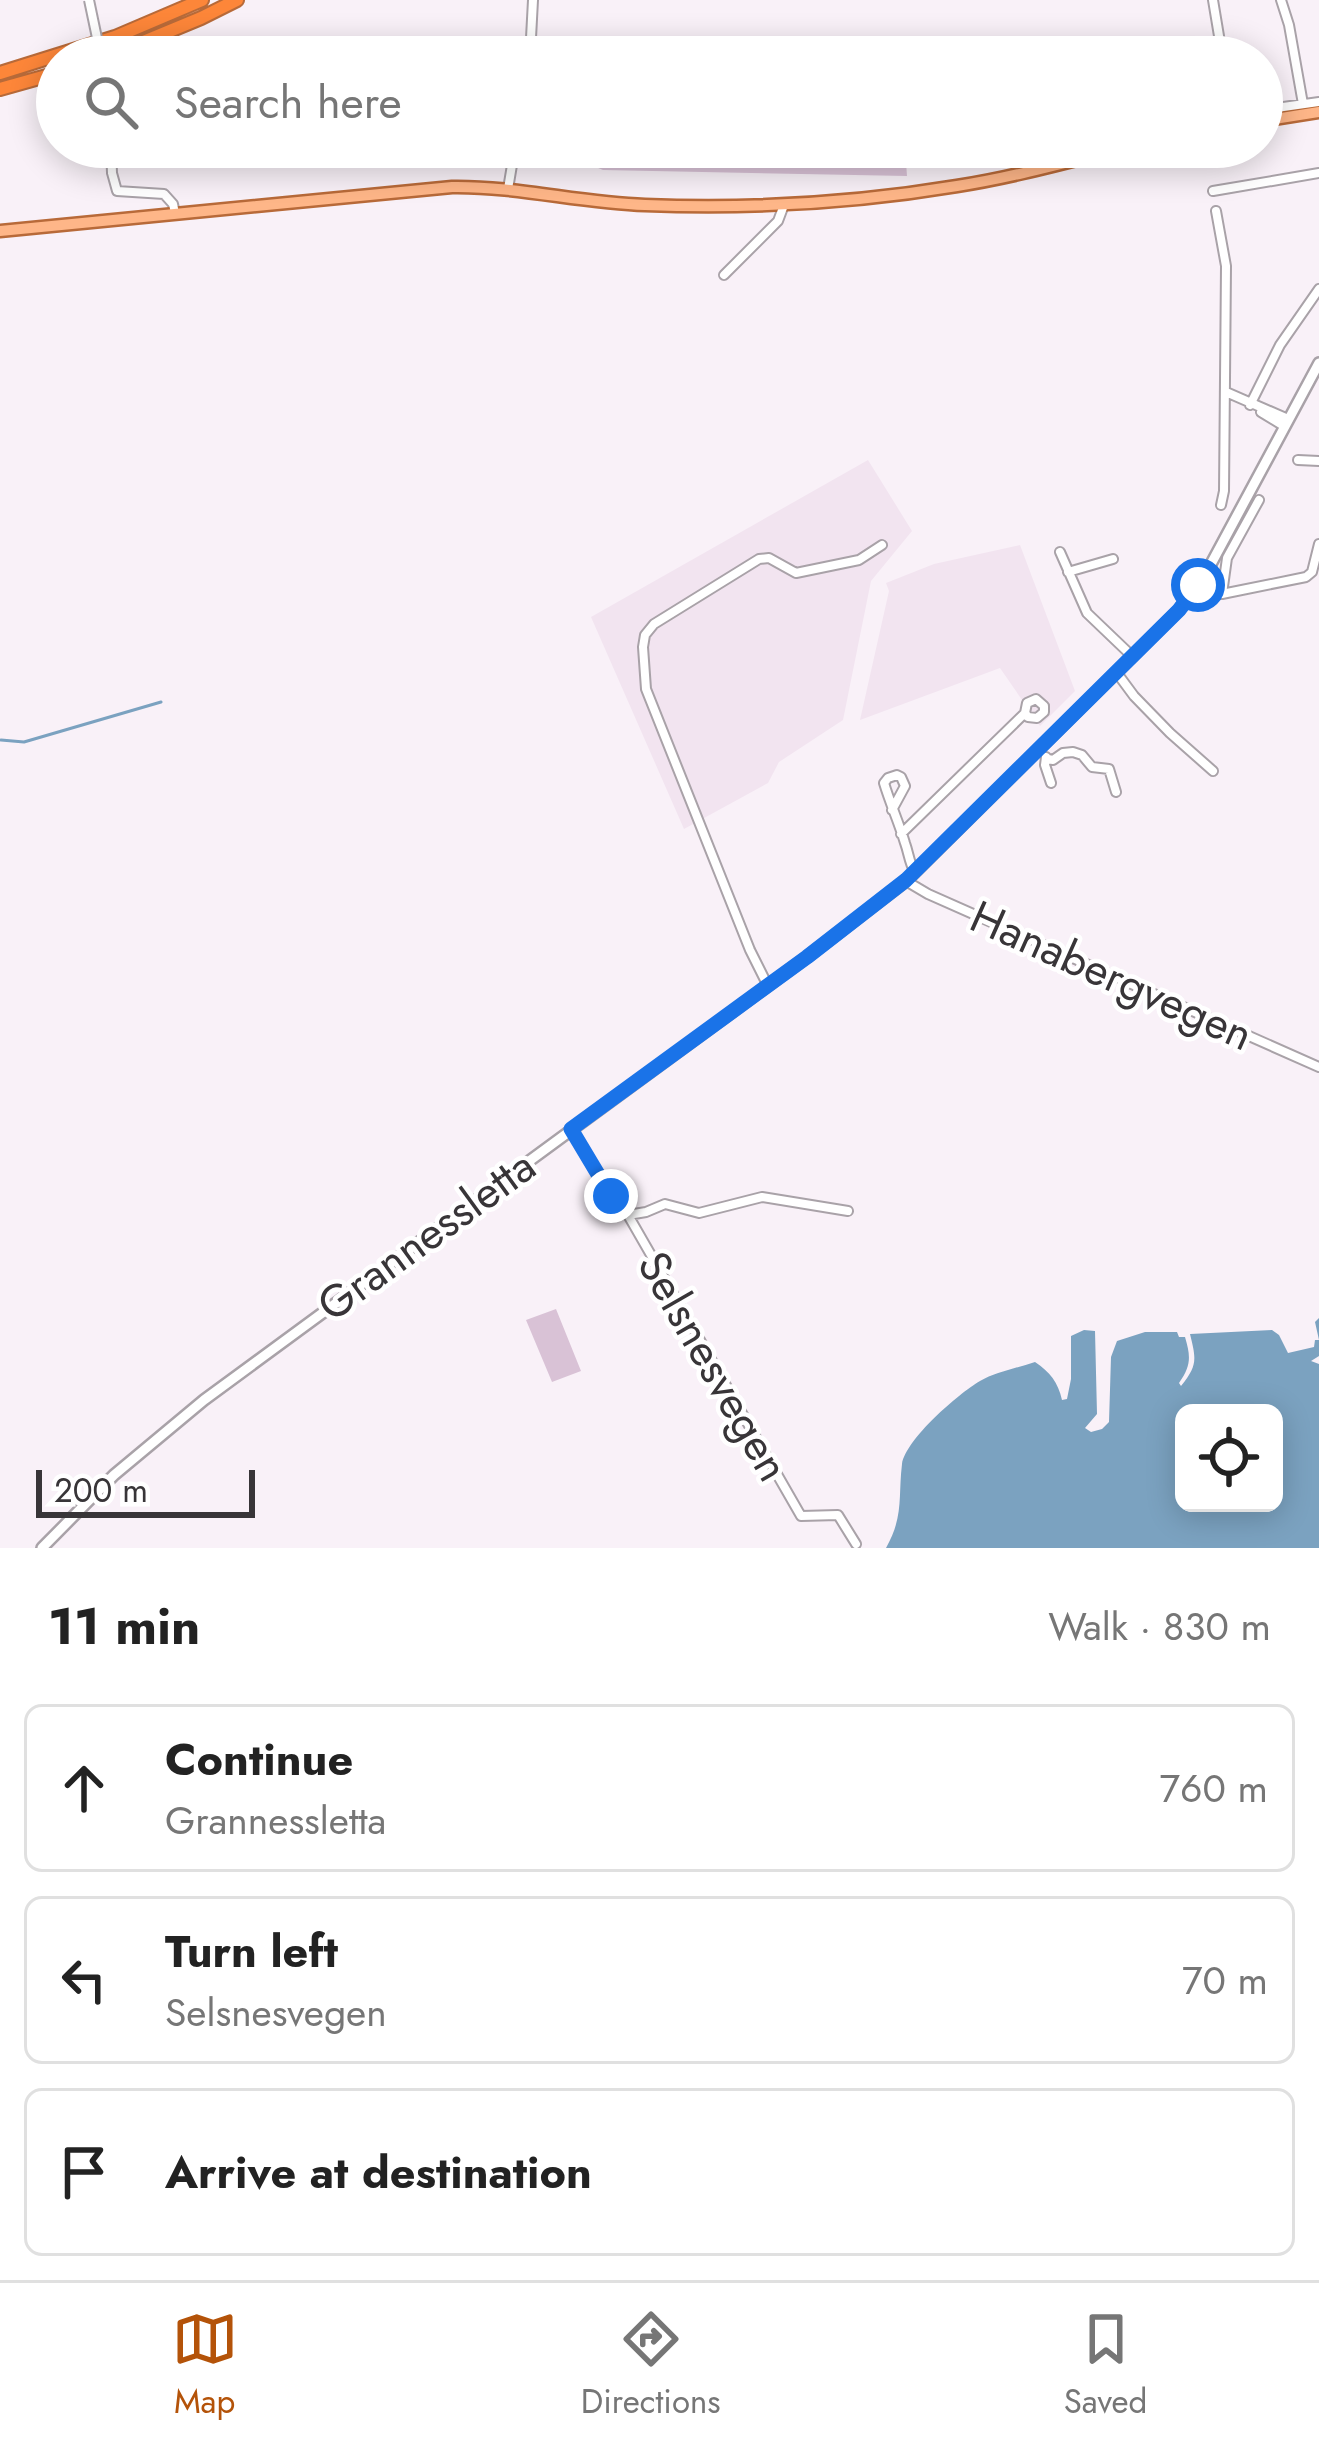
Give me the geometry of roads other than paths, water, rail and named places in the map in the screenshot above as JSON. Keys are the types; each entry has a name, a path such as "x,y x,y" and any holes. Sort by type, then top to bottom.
{"highway":[{"path":"117,36 202,0"},
{"path":"159,36 238,0"},
{"path":"0,73 36,62"},
{"path":"0,89 36,79"}],"main road":[{"path":"1283,118 1319,112"},
{"path":"0,231 474,187 630,205 860,200 960,186 1038,168"},
{"name":"Grannessletta","path":"42,1548 114,1475 204,1400 910,877 1044,754 1198,585 1319,363"}],"street":[{"path":"89,0 98,36"},
{"path":"531,36 533,0"},
{"path":"1213,0 1219,36"},
{"path":"1281,0 1303,104"},
{"path":"1283,107 1319,102"},
{"path":"112,168 117,191 164,194 175,213"},
{"path":"508,189 512,168"},
{"path":"1213,191 1319,173"},
{"path":"724,275 778,221 784,203"},
{"path":"1216,211 1226,266 1221,505"},
{"path":"1250,404 1280,345 1319,289"},
{"path":"1226,392 1286,423"},
{"path":"1298,460 1319,461"},
{"path":"1222,594 1226,562 1259,500"},
{"path":"1198,585 1222,594 1310,575 1319,544"},
{"path":"767,984 658,724 646,689 644,640 654,624 759,559 770,558 796,573 859,560 882,545"},
{"path":"1060,552 1087,613 1133,657"},
{"path":"1068,572 1113,559"},
{"path":"1117,673 1170,733 1213,771"},
{"path":"903,838 1025,713"},
{"path":"1044,754 1055,759 1078,753 1092,767 1109,769 1116,793"},
{"path":"1044,754 1052,783"},
{"path":"892,810 910,877"},
{"path":"903,838 925,863"},
{"name":"Hanabergvegen","path":"910,877 928,894 1319,1067"},
{"name":"Selsnesvegen","path":"571,1129 617,1205 628,1215 801,1516 838,1515 856,1544"},
{"name":"Selsnesvegen","path":"628,1215 665,1204 699,1214 762,1197 848,1211"}],"water":[{"path":"1272,1330 1288,1353 1314,1347 1319,1340 1319,1356 1311,1361 1319,1364 1319,1548 886,1548 898,1516 902,1464 923,1430 980,1381 1035,1362 1053,1378 1062,1400 1067,1399 1071,1336 1095,1331 1097,1414 1085,1428 1091,1432 1109,1422 1111,1357 1117,1341 1145,1332 1177,1332 1185,1337 1189,1361 1181,1386 1194,1362 1190,1334"}],"waterway":[{"path":"1,740 24,742 161,702"}]}
